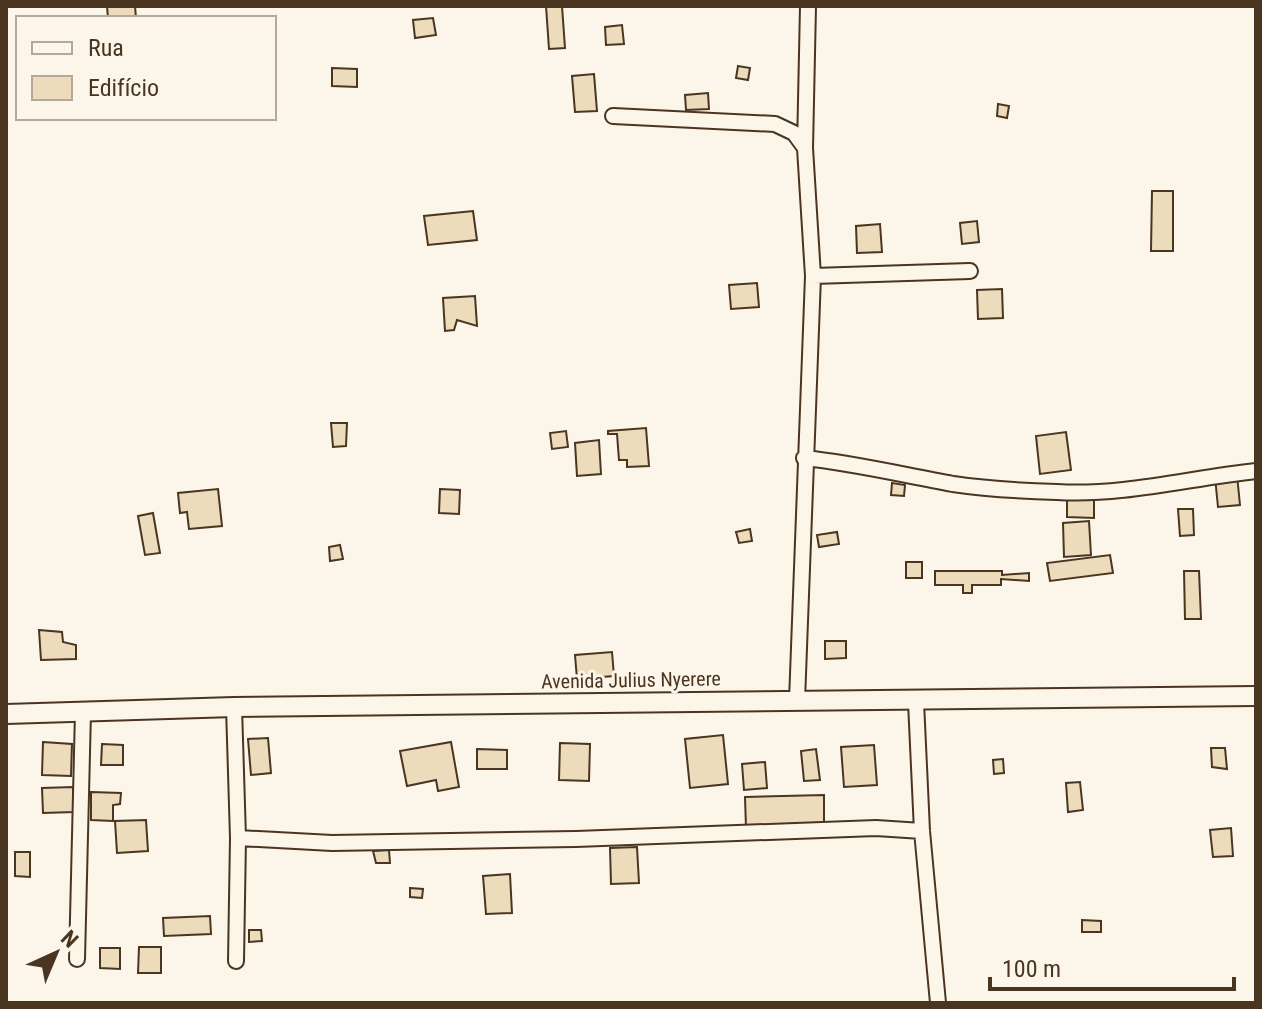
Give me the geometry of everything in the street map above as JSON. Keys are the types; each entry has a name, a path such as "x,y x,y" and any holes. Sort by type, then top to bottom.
{"street":[{"path":"797,701 813,276 805,148 808,6"},
{"path":"613,116 775,124 794,133 805,148"},
{"path":"813,276 970,271"},
{"path":"804,458 853,463 956,484 1060,493 1180,484 1219,474 1256,471"},
{"name":"Avenida Julius Nyerere","path":"6,714 234,707 1256,696"},
{"path":"916,702 922,831 938,1003"},
{"path":"234,707 238,838 236,961"},
{"path":"77,959 83,712"},
{"path":"238,838 332,843 576,839 876,828 922,831"}],"building":[{"path":"107,6 135,6 136,16 108,16"},
{"path":"546,6 562,6 565,48 549,49"},
{"path":"433,18 436,35 415,38 413,20"},
{"path":"622,25 624,44 606,45 605,27"},
{"path":"738,66 750,68 748,80 736,78"},
{"path":"332,68 357,69 357,87 332,86"},
{"path":"594,74 597,111 575,112 572,76"},
{"path":"708,93 709,109 686,110 685,95"},
{"path":"998,104 1009,106 1007,118 997,116"},
{"path":"1152,191 1173,191 1173,251 1151,251"},
{"path":"473,211 477,240 428,245 424,216"},
{"path":"977,221 979,242 962,244 960,223"},
{"path":"880,224 882,252 857,253 856,226"},
{"path":"757,283 759,307 731,309 729,285"},
{"path":"1002,289 1003,318 978,319 977,290"},
{"path":"475,296 477,326 457,320 454,330 445,331 443,298"},
{"path":"331,423 347,423 346,446 333,447"},
{"path":"646,428 649,466 627,467 627,460 619,460 617,434 608,434 608,431"},
{"path":"566,431 568,447 552,449 550,433"},
{"path":"1066,432 1071,470 1040,474 1036,436"},
{"path":"599,440 601,474 577,476 575,443"},
{"path":"1237,475 1240,505 1218,507 1215,477"},
{"path":"892,483 905,485 904,496 891,495"},
{"path":"218,489 222,526 189,529 187,512 180,513 178,493"},
{"path":"440,489 460,490 459,514 439,513"},
{"path":"1067,499 1094,500 1094,518 1067,517"},
{"path":"1178,509 1193,509 1194,535 1180,536"},
{"path":"153,513 160,553 145,555 138,516"},
{"path":"1089,521 1091,555 1064,557 1063,523"},
{"path":"750,529 752,541 739,543 736,532"},
{"path":"837,532 839,544 819,547 817,535"},
{"path":"340,545 343,559 330,561 329,547"},
{"path":"1110,555 1113,573 1050,581 1047,563"},
{"path":"906,562 922,562 922,578 906,578"},
{"path":"935,571 1002,571 1002,575 1029,573 1029,581 1001,579 1001,585 972,585 972,593 963,593 963,585 935,585"},
{"path":"1184,571 1199,571 1201,619 1185,619"},
{"path":"39,630 62,632 63,642 76,645 76,659 41,660"},
{"path":"825,641 846,641 846,658 825,659"},
{"path":"612,652 614,676 577,679 575,655"},
{"path":"723,735 728,784 690,788 685,739"},
{"path":"268,738 271,773 251,775 248,739"},
{"path":"43,742 72,744 71,776 42,775"},
{"path":"451,742 459,787 438,791 436,780 407,786 400,751"},
{"path":"560,743 590,744 589,781 559,780"},
{"path":"102,744 123,745 123,765 101,765"},
{"path":"874,745 877,785 844,787 841,747"},
{"path":"1211,748 1225,748 1227,769 1212,767"},
{"path":"477,749 507,750 507,769 477,769"},
{"path":"816,749 820,780 804,781 801,751"},
{"path":"1003,759 1004,773 994,774 993,760"},
{"path":"765,762 767,788 744,790 742,764"},
{"path":"1080,782 1083,810 1068,812 1066,783"},
{"path":"73,787 74,812 43,813 42,788"},
{"path":"91,792 121,793 120,804 113,805 113,821 91,820"},
{"path":"824,795 824,826 746,828 745,797"},
{"path":"146,820 148,851 117,853 115,821"},
{"path":"1231,828 1233,856 1213,857 1210,830"},
{"path":"637,847 639,883 611,884 610,848"},
{"path":"389,850 390,863 376,863 373,851"},
{"path":"15,852 30,852 30,877 15,876"},
{"path":"510,874 512,913 486,914 483,876"},
{"path":"410,888 423,889 422,898 410,897"},
{"path":"210,916 211,934 164,936 163,918"},
{"path":"1082,920 1101,921 1101,932 1082,932"},
{"path":"249,930 261,930 262,941 249,942"},
{"path":"139,947 161,947 161,973 138,973"},
{"path":"100,948 120,948 120,969 100,968"}]}
